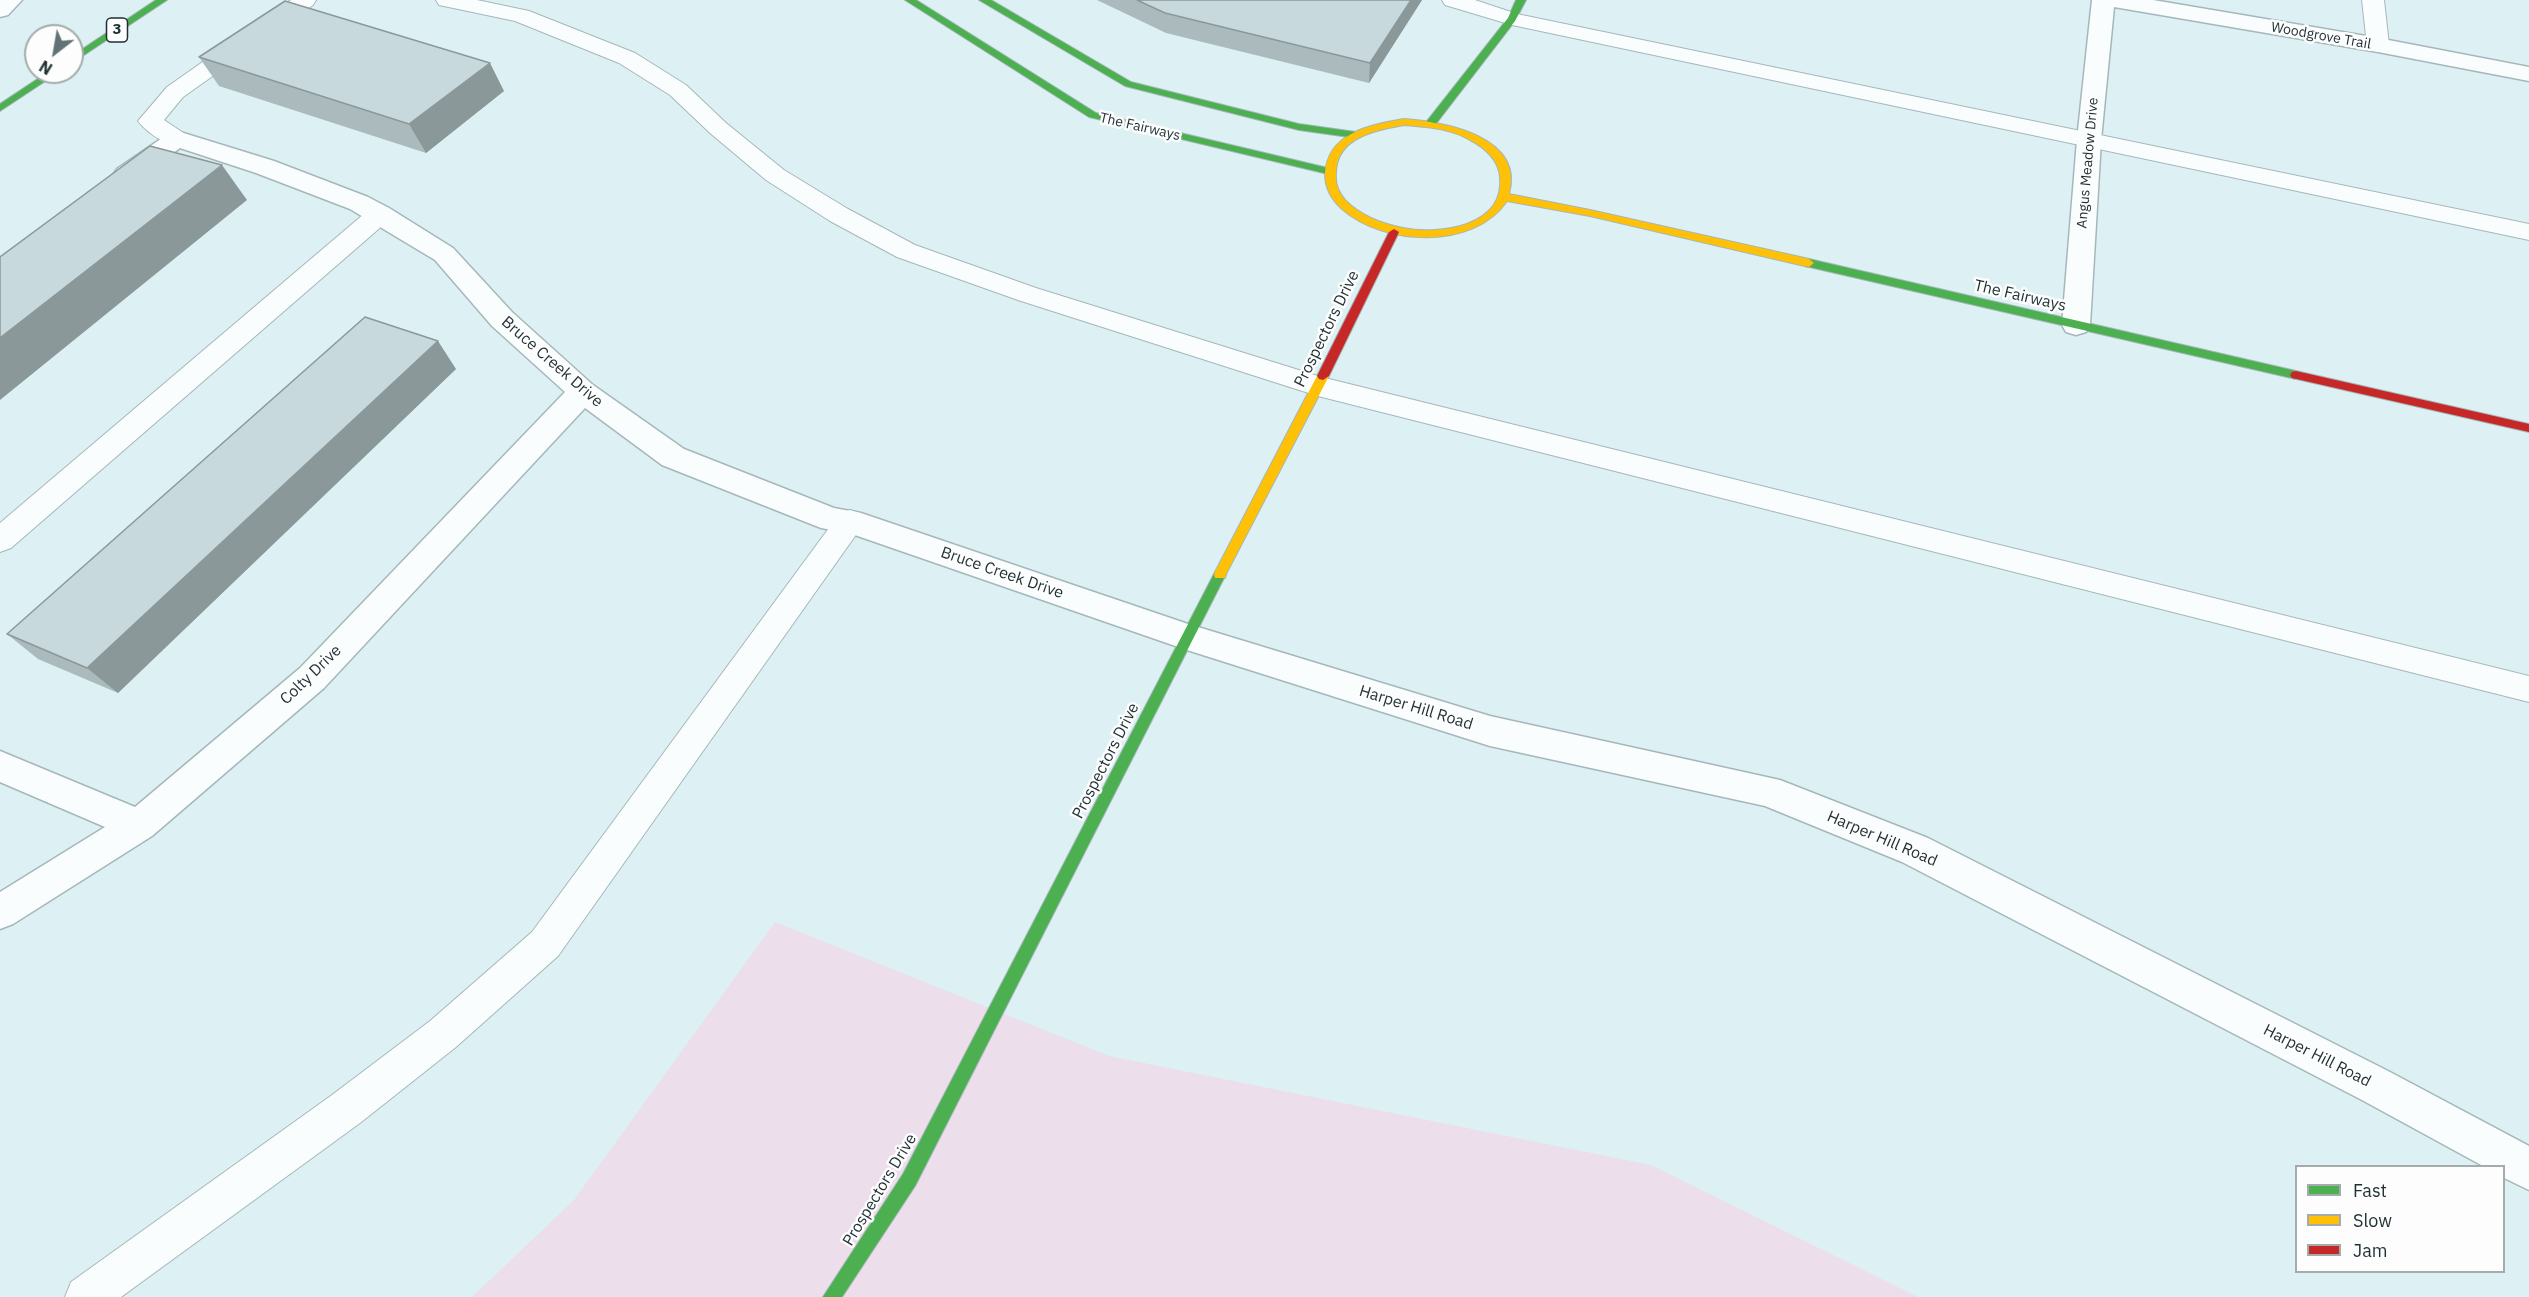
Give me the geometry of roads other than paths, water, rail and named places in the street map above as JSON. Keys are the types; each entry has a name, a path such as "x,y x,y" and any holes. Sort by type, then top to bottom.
{"street":[{"path":"0,10 11,0"},
{"name":"3","path":"84,52 162,0"},
{"name":"The Fairways","path":"910,0 1093,115 1328,171"},
{"path":"984,0 1128,84 1299,128 1356,135"},
{"name":"Angus Meadow Drive","path":"2076,325 2089,140 2103,0"},
{"name":"Woodgrove Trail","path":"2113,0 2378,45 2529,74"},
{"path":"1431,123 1517,9"},
{"path":"0,108 36,84"},
{"path":"1404,122 1431,123 1469,134 1497,154 1508,179 1504,197 1487,218 1468,227 1445,233 1394,232 1358,218 1335,196 1328,171 1338,150 1356,135 1378,126 1404,122"},
{"path":"102,192 177,139"},
{"name":"Bruce Creek Drive","path":"177,139 265,166 359,203 444,254 502,319 583,392 673,456 832,520 849,521 1187,636"},
{"name":"The Fairways","path":"1504,197 1590,213 2529,428"},
{"name":"Prospectors Drive","path":"832,1297 909,1180 1126,760 1394,232"},
{"name":"Colty Drive","path":"0,912 139,825 312,678 583,392"},
{"name":"Harper Hill Road","path":"1187,636 1490,731 1768,791 1915,850 2376,1086 2529,1169"},
{"path":"0,766 139,825"}],"lane":[{"path":"177,139 150,121 175,92 306,0"},
{"path":"447,0 521,16 627,58 678,90 718,128 775,175 839,215 906,251 1027,294 1317,386 2529,689"},
{"path":"1453,0 1517,9 2089,140 2529,232"},
{"path":"2373,0 2378,45"},
{"path":"0,540 380,214"},
{"path":"86,1297 346,1109 443,1034 545,944 849,521"}]}
